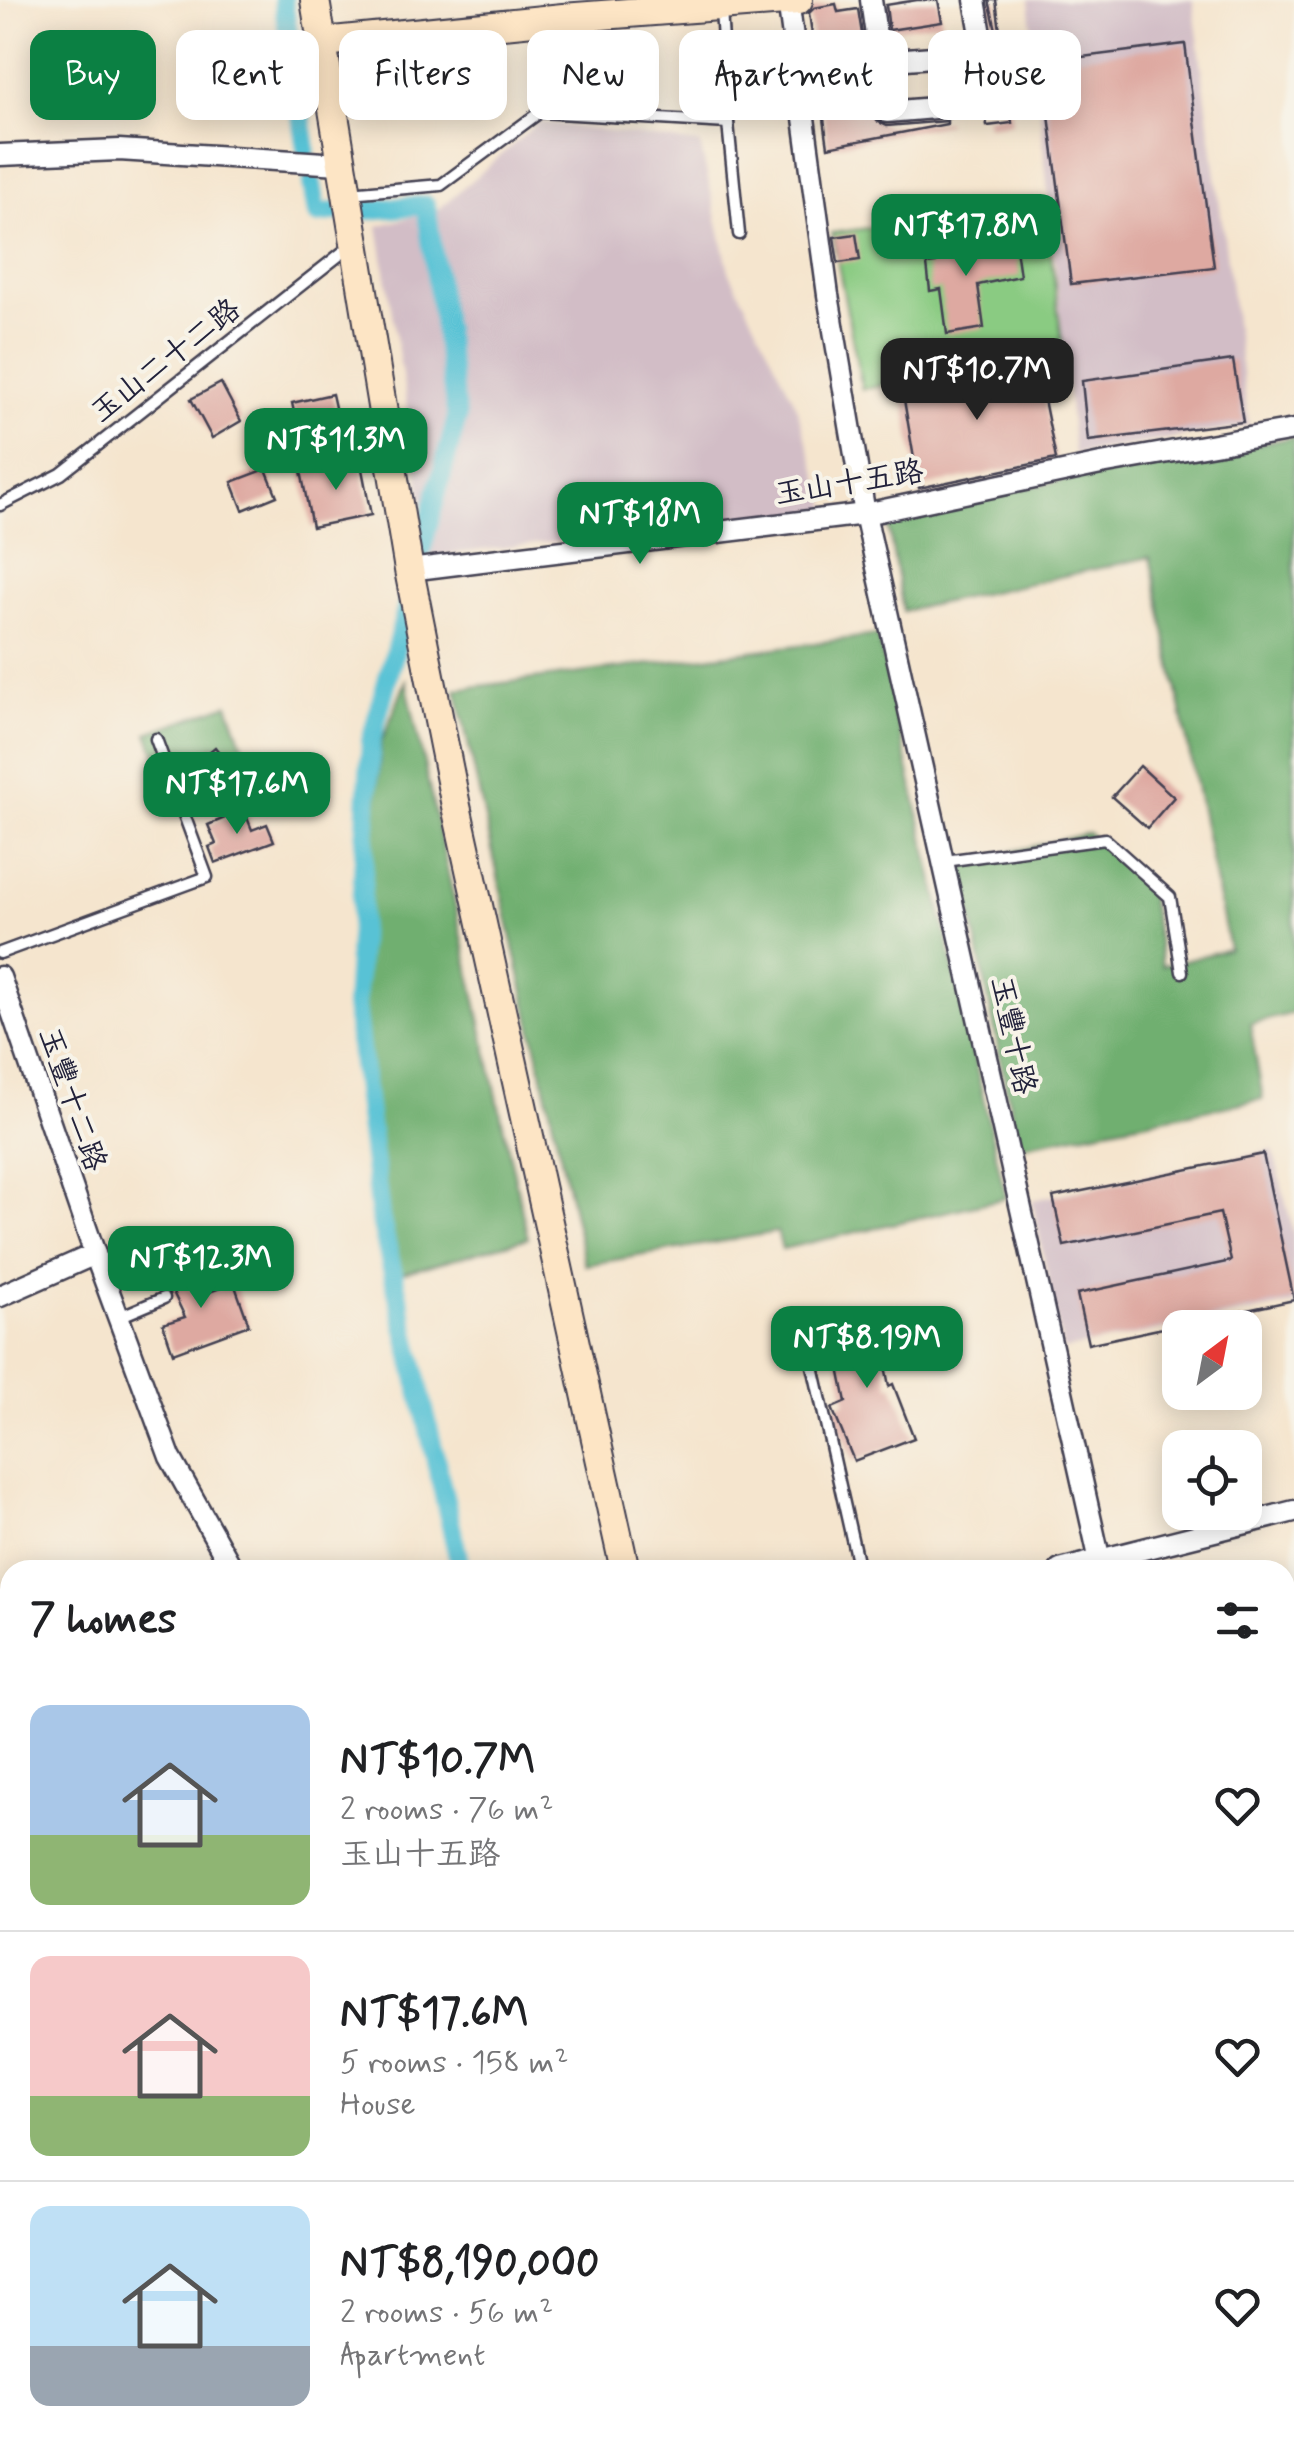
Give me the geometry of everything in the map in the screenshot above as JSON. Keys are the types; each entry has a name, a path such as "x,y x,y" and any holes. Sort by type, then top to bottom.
{"main road":[{"path":"316,0 409,570 456,806 623,1560"},
{"path":"323,42 562,9 791,1"}],"street":[{"path":"871,0 876,30"},
{"path":"975,0 982,30"},
{"name":"玉豐十路","path":"791,1 828,296 865,514 1099,1560"},
{"path":"0,155 119,150 340,164"},
{"name":"玉山十五路","path":"409,570 865,514 1101,464 1294,430"},
{"name":"玉豐十二路","path":"0,977 170,1457 227,1560"},
{"path":"0,1296 95,1254"},
{"path":"1118,1560 1294,1511"}],"lane":[{"path":"721,5 739,234"},
{"path":"348,193 440,186 540,112 728,123"},
{"name":"玉山二十二路","path":"0,505 62,474 354,243"},
{"path":"0,954 208,877 156,740"},
{"path":"945,862 1105,840 1170,897 1182,972"},
{"path":"118,1317 164,1298"},
{"path":"806,1335 857,1560"}],"shaded area":[{"path":"1029,0 1193,0 1249,426 1074,454 1041,120 1081,120 1081,30 1032,30"},
{"path":"539,122 700,144 729,271 794,400 829,510 431,556 378,226 439,209"},
{"path":"1273,1150 1294,1235 1294,1304 1262,1310 1162,1310 1162,1330 1063,1350 1032,1200"}],"green space":[{"path":"1045,204 1063,351 862,389 832,233"},
{"path":"1294,437 1294,1013 1250,1024 1263,1099 1018,1146 961,864 1088,833 1148,885 1162,966 1229,949 1150,557 903,611 886,514"},
{"path":"878,635 1006,1198 782,1249 777,1232 585,1265 456,689"},
{"path":"406,681 528,1238 399,1274 387,1208 361,987 381,743"},
{"path":"228,704 248,759 235,768 215,745 167,785 148,733"}],"building":[{"path":"938,0 942,22 889,30 886,5"},
{"path":"989,0 996,0 1000,30 996,30"},
{"path":"836,4 838,12 858,9 861,30 811,30 809,13 814,8"},
{"path":"1185,44 1214,267 1071,284 1050,120 1081,120 1081,57"},
{"path":"824,120 877,120 887,126 947,121 947,124 828,147"},
{"path":"986,120 1012,120 1012,123 987,126"},
{"path":"969,233 973,257 1016,248 1020,276 978,285 984,328 947,334 941,289 930,291 927,264 936,263 932,238"},
{"path":"856,234 860,260 838,263 834,237"},
{"path":"1036,360 1056,459 919,488 901,382"},
{"path":"1233,360 1243,422 1088,441 1082,381"},
{"path":"221,383 241,421 212,438 191,399"},
{"path":"332,394 338,421 298,430 292,403"},
{"path":"360,459 371,515 312,527 301,471"},
{"path":"266,469 277,496 243,510 232,482"},
{"path":"215,747 233,770 211,788 192,766"},
{"path":"1140,766 1174,797 1147,828 1112,797"},
{"path":"244,810 252,830 267,824 274,841 215,863 209,847 216,844 208,825"},
{"path":"1263,1154 1294,1300 1247,1310 1162,1310 1162,1328 1088,1344 1077,1294 1231,1261 1220,1213 1064,1246 1053,1197"},
{"path":"178,1259 196,1297 234,1283 249,1325 173,1353 163,1324 185,1317 161,1267"},
{"path":"875,1315 889,1386 893,1384 914,1438 854,1461 832,1408 846,1402 830,1324"}],"waterway":[{"path":"283,0 306,149"},
{"path":"312,184 317,214 333,212"},
{"path":"368,210 426,205 457,418 418,563"},
{"path":"410,596 371,740 355,1006 380,1217 459,1560"}]}
